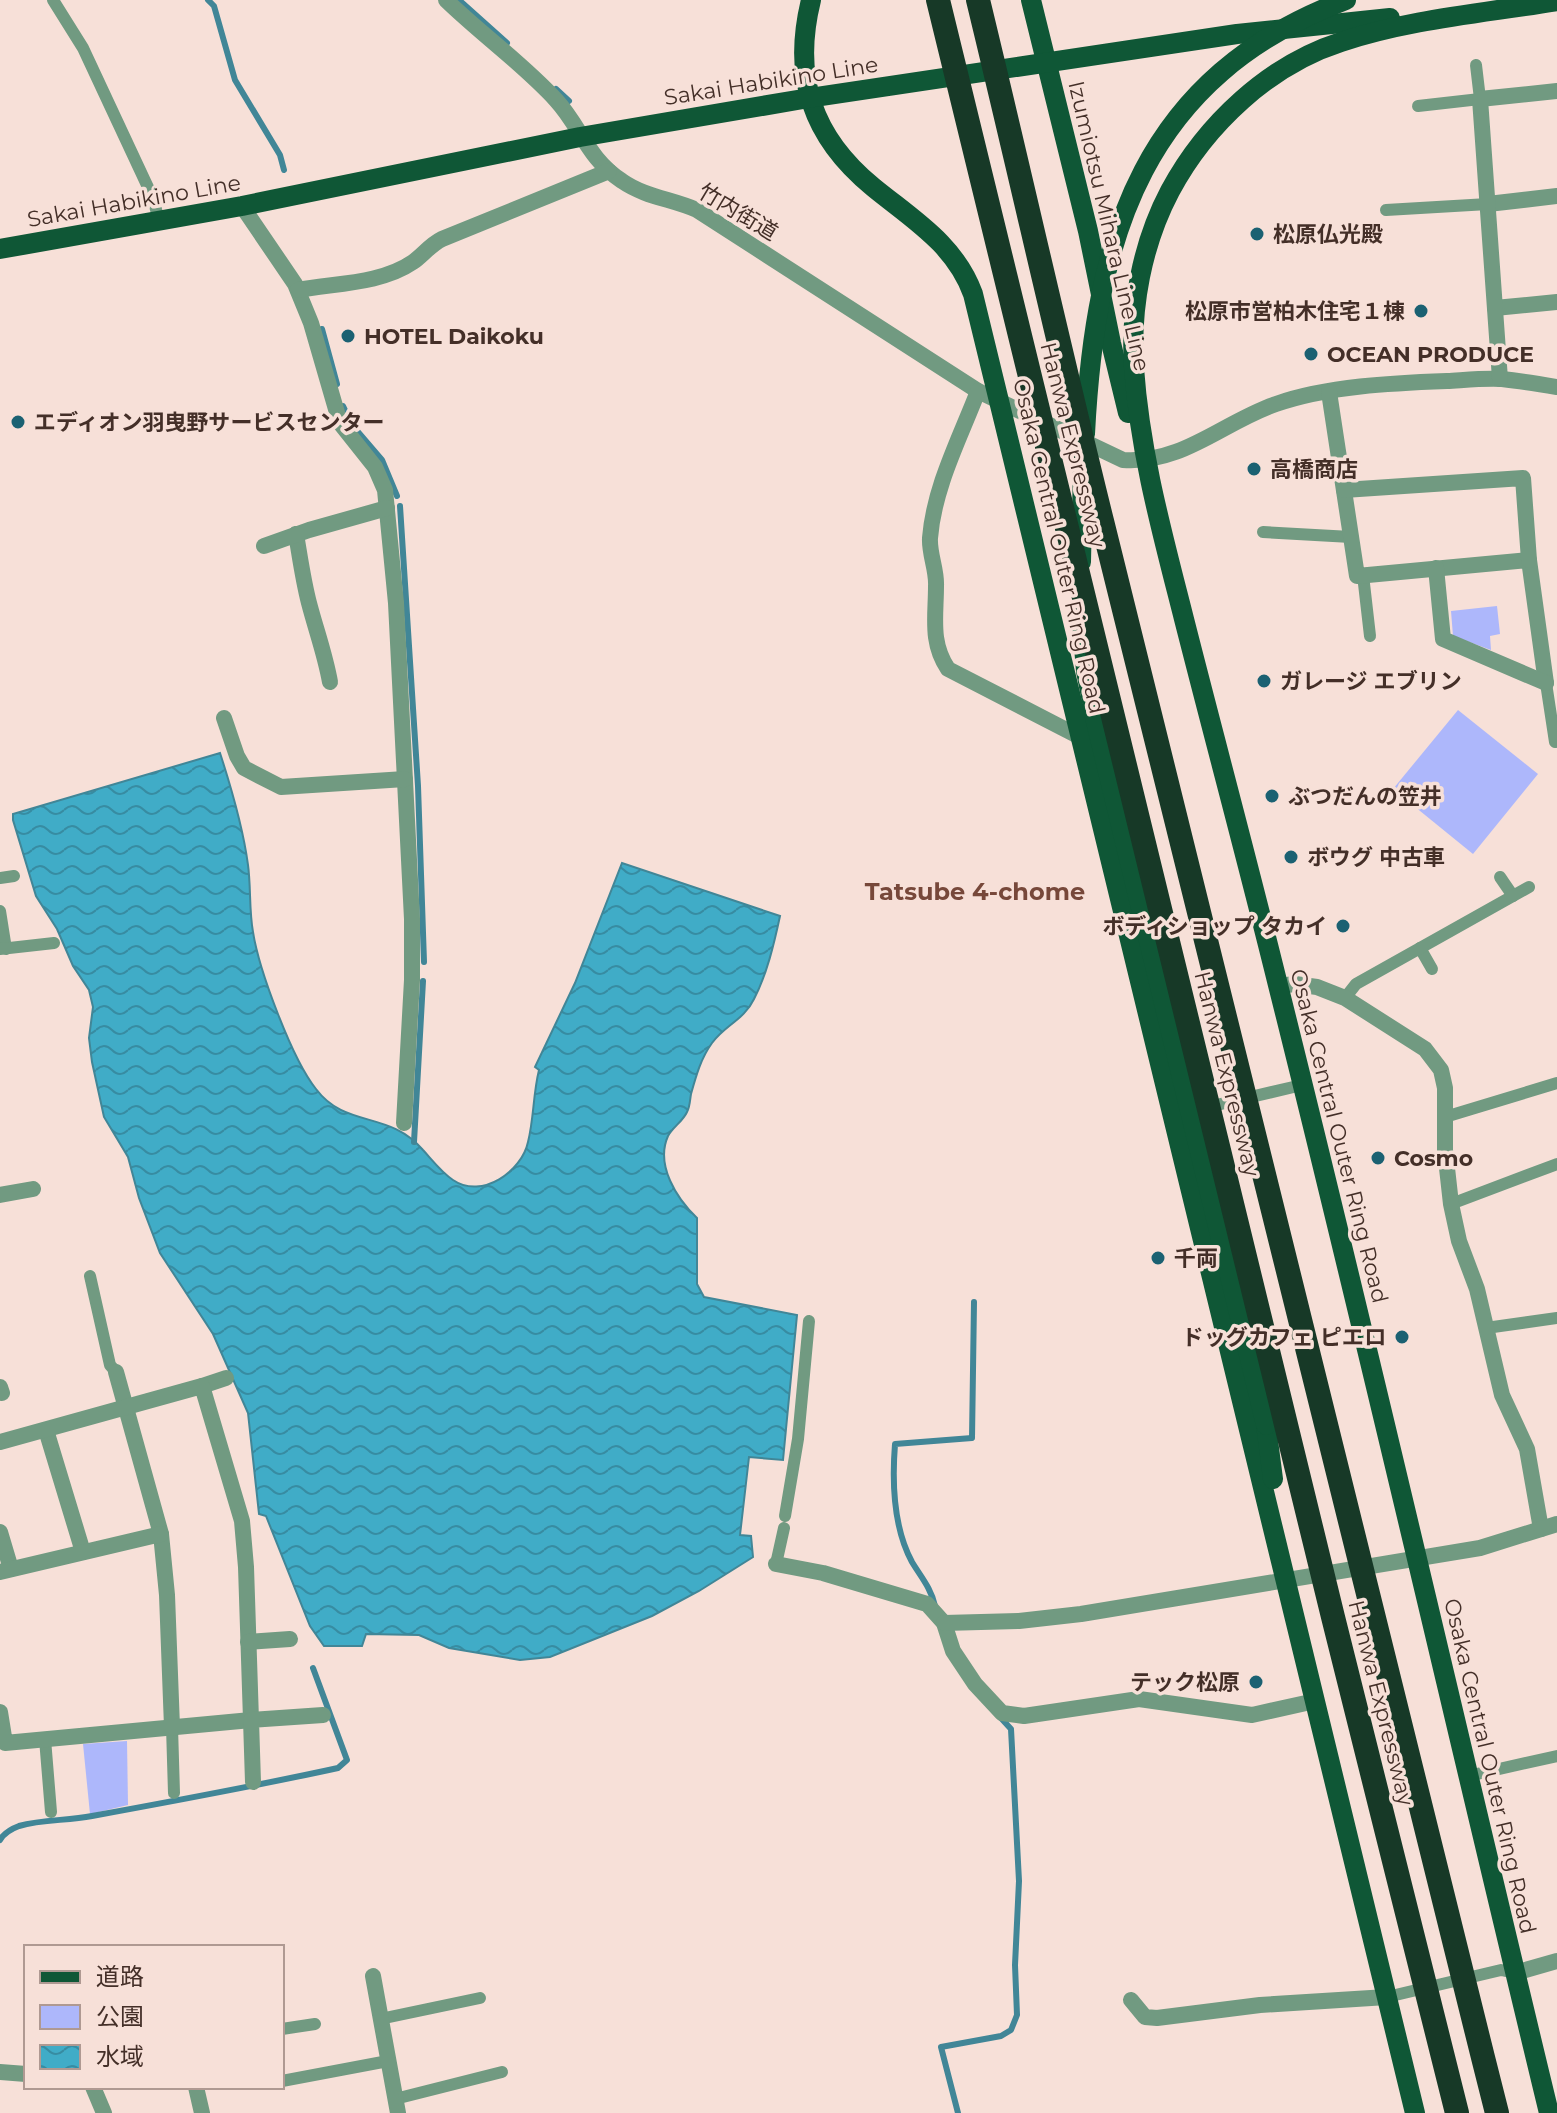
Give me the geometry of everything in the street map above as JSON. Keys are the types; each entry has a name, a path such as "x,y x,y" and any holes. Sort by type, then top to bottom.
{"highway":[{"name":"Hanwa Expressway","path":"938,0 1457,2113"},
{"name":"Hanwa Expressway","path":"978,0 1100,515 1369,1608 1497,2113"}],"main road":[{"name":"Osaka Central Outer Ring Road","path":"811,0 803,55 809,98 819,125 840,156 874,188 923,225 957,262 973,294 1002,403 1080,737 1415,2113"},
{"name":"Izumiotsu Mihara Line Line","path":"1031,0 1088,231 1114,356 1145,462"},
{"name":"Osaka Central Outer Ring Road","path":"1286,1579 1266,1425 1096,722 1086,671 1081,552 1087,402 1094,340 1110,253 1122,215 1153,153 1195,99 1242,55 1293,24 1346,0"},
{"name":"Sakai Habikino Line","path":"0,249 242,206 580,137 809,98 1237,34 1557,1"},
{"name":"Osaka Central Outer Ring Road","path":"1549,2113 1278,986 1145,462 1134,366 1134,318 1147,246 1171,190 1208,135 1259,86 1323,48 1387,30 1557,1"}],"street":[{"name":"竹内街道","path":"446,0 558,101 601,165 622,181 651,196 697,210 978,391 1108,455 1145,462"},
{"path":"1500,379 1480,99 1557,91"},
{"path":"298,290 392,272 413,262 428,247 442,239 609,171"},
{"path":"1488,204 1557,196"},
{"path":"242,206 298,290 311,323 336,416 375,467 385,490 396,603 412,971 404,1123"},
{"path":"1495,308 1557,302"},
{"path":"1145,462 1174,455 1249,414 1280,402 1329,392 1421,382 1500,379 1557,387"},
{"path":"978,391 935,504 930,541 937,575 935,638 938,655 948,669 1080,737"},
{"path":"1329,392 1357,576 1529,560"},
{"path":"1344,490 1523,478 1529,560 1546,683"},
{"path":"264,546 387,508"},
{"path":"296,534 310,606 317,635 324,646 330,682"},
{"path":"1436,568 1443,639 1546,683"},
{"path":"224,718 244,768 281,787 405,779"},
{"path":"944,1623 1019,1621 1081,1614 1480,1548 1549,1527 1527,1449 1502,1395 1477,1289 1459,1241 1445,1150 1445,1088 1441,1070 1425,1049 1345,998 1317,987 1295,984 1278,986"},
{"path":"0,1195 33,1189"},
{"path":"116,1372 161,1534 167,1595 172,1727"},
{"path":"0,1442 126,1409 226,1378"},
{"path":"202,1386 242,1521 253,1782"},
{"path":"46,1430 83,1552"},
{"path":"0,1532 6,1571 161,1534"},
{"path":"776,1564 823,1573 927,1604 944,1623 953,1651 975,1684 1002,1713 1024,1716 1139,1699 1252,1715 1315,1701"},
{"path":"248,1642 290,1639"},
{"path":"0,1712 5,1743 323,1715"},
{"path":"1515,1973 1557,1961"},
{"path":"373,1976 397,2106"},
{"path":"1131,2000 1145,2017 1157,2018 1260,2005 1387,1997"},
{"path":"0,2072 24,2074"},
{"path":"94,2089 104,2113"},
{"path":"196,2089 202,2113"}],"lane":[{"path":"53,0 83,48 153,198 159,221"},
{"path":"1418,106 1480,99 1476,65"},
{"path":"1386,210 1488,204"},
{"path":"1263,532 1351,537"},
{"path":"1363,575 1370,636"},
{"path":"1546,683 1555,742"},
{"path":"0,878 14,876"},
{"path":"1500,877 1513,896"},
{"path":"1345,998 1356,984 1529,887"},
{"path":"0,911 3,949 54,943"},
{"path":"1420,948 1432,969"},
{"path":"1445,1117 1557,1083"},
{"path":"1172,1115 1302,1085"},
{"path":"1451,1204 1557,1164"},
{"path":"90,1276 110,1365 116,1372"},
{"path":"1486,1328 1557,1318"},
{"path":"776,1564 798,1439 809,1321"},
{"path":"172,1727 174,1793"},
{"path":"45,1739 51,1812"},
{"path":"1468,1776 1557,1756"},
{"path":"1387,1997 1397,1992 1501,1970 1515,1973"},
{"path":"380,2019 480,1998"},
{"path":"284,2029 315,2024"},
{"path":"284,2081 388,2061"},
{"path":"397,2106 502,2072"}],"green space":[{"path":"1497,606 1500,634 1490,636 1491,650 1453,636 1451,611"},
{"path":"1458,710 1538,774 1473,854 1393,789"},
{"path":"127,1741 128,1805 90,1814 83,1744"}],"water":[{"path":"220,753 246,851 256,948 278,1014 307,1075 328,1101 341,1110 396,1129 410,1138 453,1180 464,1185 476,1187 499,1179 518,1163 524,1153 539,1070 535,1067 575,983 622,863 780,916 773,948 754,999 708,1049 697,1074 688,1110 668,1136 665,1147 664,1158 670,1181 697,1218 697,1284 704,1297 797,1315 783,1460 749,1457 740,1535 751,1536 753,1557 699,1591 652,1616 550,1657 520,1660 449,1648 419,1635 366,1634 362,1646 324,1646 310,1626 266,1516 259,1514 248,1413 213,1334 160,1253 139,1198 128,1157 104,1117 89,1038 93,1007 89,990 36,896 13,820 13,814"}],"waterway":[{"path":"208,0 214,6 235,80 280,155 284,170"},
{"path":"459,0 507,43"},
{"path":"556,89 569,101"},
{"path":"322,329 337,384"},
{"path":"343,406 352,425 382,460 397,496"},
{"path":"400,506 418,786 424,962"},
{"path":"414,1142 423,981"},
{"path":"935,1606 912,1562 897,1519 895,1444 972,1438 974,1302"},
{"path":"0,1840 11,1830 28,1824 92,1816 338,1768 347,1760 313,1668"},
{"path":"958,2113 941,2047 1001,2036 1011,2030 1017,2015 1015,1965 1019,1881 1011,1729 1000,1717"}],"place":[{"name":"松原仏光殿","path":"1257,234"},
{"name":"松原市営柏木住宅１棟","path":"1421,311"},
{"name":"HOTEL Daikoku","path":"348,336"},
{"name":"OCEAN PRODUCE","path":"1311,354"},
{"name":"エディオン羽曳野サービスセンター","path":"18,422"},
{"name":"高橋商店","path":"1254,469"},
{"name":"ガレージ エブリン","path":"1264,681"},
{"name":"ぶつだんの笠井","path":"1272,796"},
{"name":"ボウグ 中古車","path":"1291,857"},
{"name":"ボディショップ タカイ","path":"1343,926"},
{"name":"Cosmo","path":"1378,1158"},
{"name":"千両","path":"1158,1258"},
{"name":"ドッグカフェ ピエロ","path":"1402,1337"},
{"name":"テック松原","path":"1256,1682"}],"district":[{"name":"Tatsube 4-chome","path":"975,891"}]}
